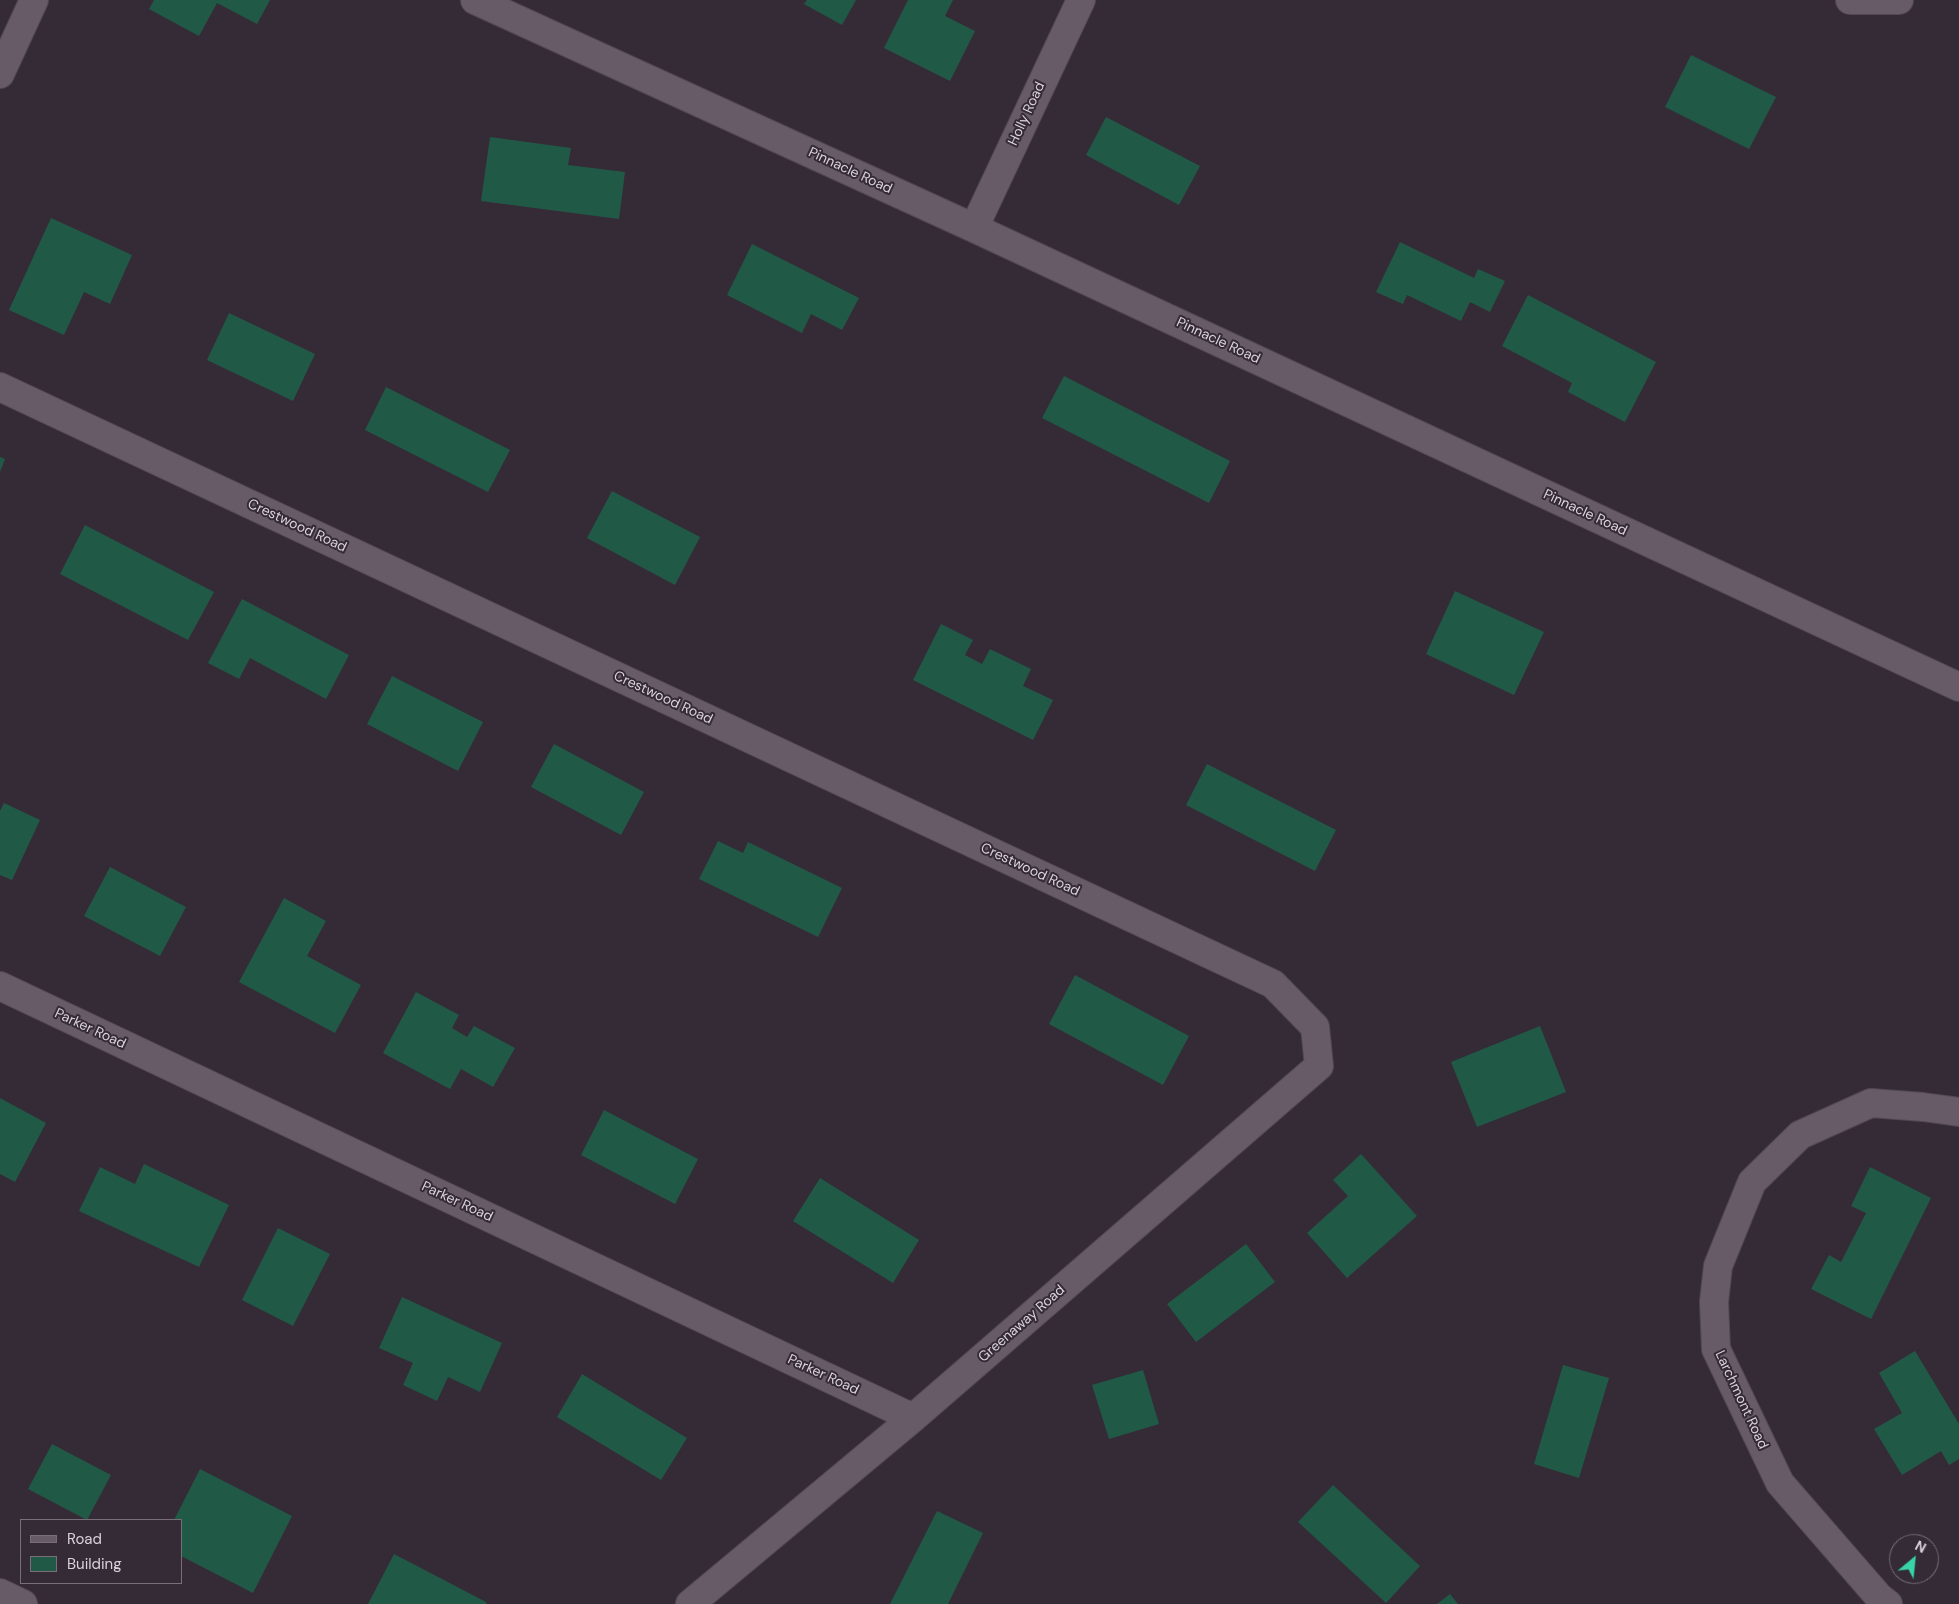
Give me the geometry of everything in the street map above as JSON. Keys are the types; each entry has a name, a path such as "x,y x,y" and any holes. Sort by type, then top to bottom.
{"street":[{"path":"0,74 34,0"},
{"name":"Pinnacle Road","path":"475,0 974,228 1959,687"},
{"name":"Holly Road","path":"974,228 1081,0"},
{"path":"1850,0 1899,0"},
{"name":"Crestwood Road","path":"0,387 1273,984 1314,1026"},
{"name":"Parker Road","path":"0,986 913,1418"},
{"name":"Greenaway Road","path":"690,1604 913,1418 1319,1066 1314,1026"},
{"name":"Larchmont Road","path":"1888,1604 1878,1597 1780,1483 1716,1349 1714,1302 1718,1266 1752,1182 1800,1135 1871,1103 1959,1112"},
{"path":"0,1593 23,1604"}],"building":[{"path":"154,0 270,0 257,24 217,3 199,36 149,9"},
{"path":"807,0 856,0 842,25 804,4"},
{"path":"908,0 953,0 945,16 975,31 950,81 884,48"},
{"path":"1691,55 1776,97 1749,149 1665,107"},
{"path":"1106,117 1200,166 1179,205 1086,155"},
{"path":"490,137 571,148 568,165 625,172 619,219 481,201"},
{"path":"51,218 132,255 110,304 84,292 64,335 9,310"},
{"path":"1400,242 1474,278 1478,269 1505,281 1490,312 1470,302 1461,321 1407,295 1403,304 1376,292"},
{"path":"752,244 859,298 842,330 811,314 802,333 727,295"},
{"path":"1528,295 1656,362 1625,422 1568,392 1572,383 1502,346"},
{"path":"229,313 315,354 293,401 207,360"},
{"path":"1064,376 1230,461 1209,503 1042,418"},
{"path":"386,387 510,450 488,492 365,430"},
{"path":"0,457 5,459 0,472"},
{"path":"612,491 700,537 675,585 587,538"},
{"path":"85,525 214,592 188,640 60,574"},
{"path":"1455,591 1544,632 1514,695 1426,654"},
{"path":"242,599 349,655 326,699 250,658 239,679 208,663"},
{"path":"941,624 973,640 965,655 982,664 990,649 1031,669 1023,686 1053,700 1033,740 913,680"},
{"path":"392,676 483,722 458,771 367,724"},
{"path":"554,744 644,792 621,835 531,787"},
{"path":"1207,764 1336,830 1315,871 1186,805"},
{"path":"4,803 40,820 12,880 0,875 0,811"},
{"path":"718,841 743,853 748,842 842,888 818,937 699,879"},
{"path":"110,867 186,907 160,956 84,916"},
{"path":"284,898 326,921 307,956 361,985 335,1033 239,982"},
{"path":"1075,975 1189,1036 1163,1085 1049,1024"},
{"path":"416,992 459,1015 452,1028 467,1037 474,1026 515,1048 493,1087 461,1069 450,1089 383,1053"},
{"path":"1540,1026 1566,1092 1477,1127 1451,1062"},
{"path":"0,1098 46,1123 15,1182 0,1174"},
{"path":"604,1110 698,1159 675,1204 581,1155"},
{"path":"1361,1154 1417,1216 1347,1278 1307,1233 1348,1196 1333,1180"},
{"path":"144,1164 229,1205 199,1267 79,1211 100,1167 135,1184"},
{"path":"1870,1167 1931,1198 1871,1319 1811,1289 1829,1255 1841,1262 1866,1213 1851,1206"},
{"path":"820,1178 919,1240 893,1283 793,1221"},
{"path":"278,1228 330,1254 293,1326 242,1300"},
{"path":"1246,1244 1275,1282 1196,1342 1167,1304"},
{"path":"402,1297 502,1343 480,1392 448,1377 437,1401 403,1385 413,1363 379,1348"},
{"path":"1915,1351 1959,1424 1959,1459 1949,1465 1941,1451 1902,1475 1874,1429 1902,1413 1879,1373"},
{"path":"1563,1365 1609,1378 1579,1478 1534,1464"},
{"path":"1143,1370 1159,1424 1109,1439 1092,1385"},
{"path":"582,1374 687,1438 661,1480 557,1417"},
{"path":"52,1444 111,1475 88,1519 28,1489"},
{"path":"200,1469 292,1516 253,1593 182,1557 182,1519 175,1519"},
{"path":"1333,1485 1420,1566 1386,1603 1298,1522"},
{"path":"937,1511 983,1533 948,1604 890,1604"},
{"path":"394,1554 486,1602 486,1604 368,1604"},
{"path":"1450,1594 1458,1604 1437,1604"}]}
